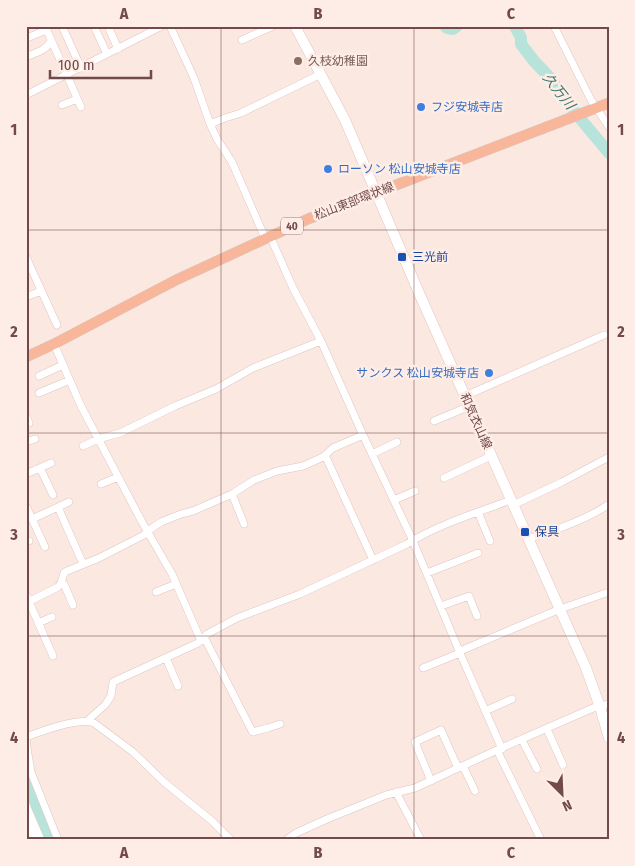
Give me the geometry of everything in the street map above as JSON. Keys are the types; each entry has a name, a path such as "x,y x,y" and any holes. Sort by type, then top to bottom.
{"main road":[{"name":"和気衣山線","path":"295,26 345,120 491,456 604,705 609,738"},
{"name":"松山東部環状線","path":"26,357 176,280 308,219 609,103"}],"street":[{"path":"62,26 81,68"},
{"path":"94,26 107,54"},
{"path":"108,26 118,49"},
{"path":"26,95 162,26"},
{"path":"170,26 194,78 217,139 232,162 267,237 321,341 413,540 500,749 541,840"},
{"path":"242,40 273,26"},
{"path":"554,26 594,109 609,127"},
{"path":"26,39 46,28 81,107"},
{"path":"26,56 45,49 51,41"},
{"path":"210,124 241,113 321,74"},
{"path":"62,105 77,99"},
{"path":"26,259 56,326"},
{"path":"26,297 41,291"},
{"path":"434,421 467,401 604,335"},
{"path":"83,446 98,439 120,433 175,406 216,389 253,368 321,341"},
{"path":"54,344 80,406 172,574 202,639 252,731 260,731 280,724"},
{"path":"39,376 63,365"},
{"path":"40,393 70,380"},
{"path":"53,656 27,600 58,587 64,573 99,558 148,532 161,522 181,514 193,512 232,494 254,480 277,471 303,466 323,457 333,448 363,435"},
{"path":"26,442 34,439"},
{"path":"372,454 397,442"},
{"path":"325,455 373,560"},
{"path":"444,478 491,456"},
{"path":"58,840 29,773 26,738 64,725 88,720 105,705 111,696 113,682 166,658 237,618 300,594 456,520 512,503 562,482 609,457"},
{"path":"26,474 51,463"},
{"path":"40,468 53,496"},
{"path":"101,484 118,477"},
{"path":"394,500 415,491"},
{"path":"232,494 244,524"},
{"path":"32,519 69,502"},
{"path":"528,539 563,527 597,512 609,504"},
{"path":"26,506 45,547"},
{"path":"58,507 83,564"},
{"path":"478,512 490,541"},
{"path":"426,573 478,553"},
{"path":"61,583 64,584 73,605"},
{"path":"156,592 176,584"},
{"path":"423,668 560,609 609,592"},
{"path":"441,606 469,596 477,616"},
{"path":"38,623 52,617"},
{"path":"166,658 178,686"},
{"path":"485,710 512,699"},
{"path":"286,840 296,833 327,819 386,795 407,791 593,708 604,705"},
{"path":"88,720 133,752 164,782 212,821 231,840"},
{"path":"547,729 562,765"},
{"path":"431,781 415,742 441,730 475,791"},
{"path":"522,740 536,769"},
{"path":"396,792 421,840"},
{"path":"26,805 41,840"},
{"path":"30,815 33,840"}],"waterway":[{"name":"久万川","path":"445,26 453,29 457,26"},
{"name":"久万川","path":"515,26 521,38 521,44 553,81 558,92 609,153"},
{"path":"26,777 50,840"}],"place":[{"name":"久枝幼稚園","path":"298,61"},
{"name":"フジ安城寺店","path":"421,107"},
{"name":"ローソン 松山安城寺店","path":"328,169"},
{"name":"三光前","path":"402,257"},
{"name":"サンクス 松山安城寺店","path":"489,373"},
{"name":"保具","path":"525,532"}]}
